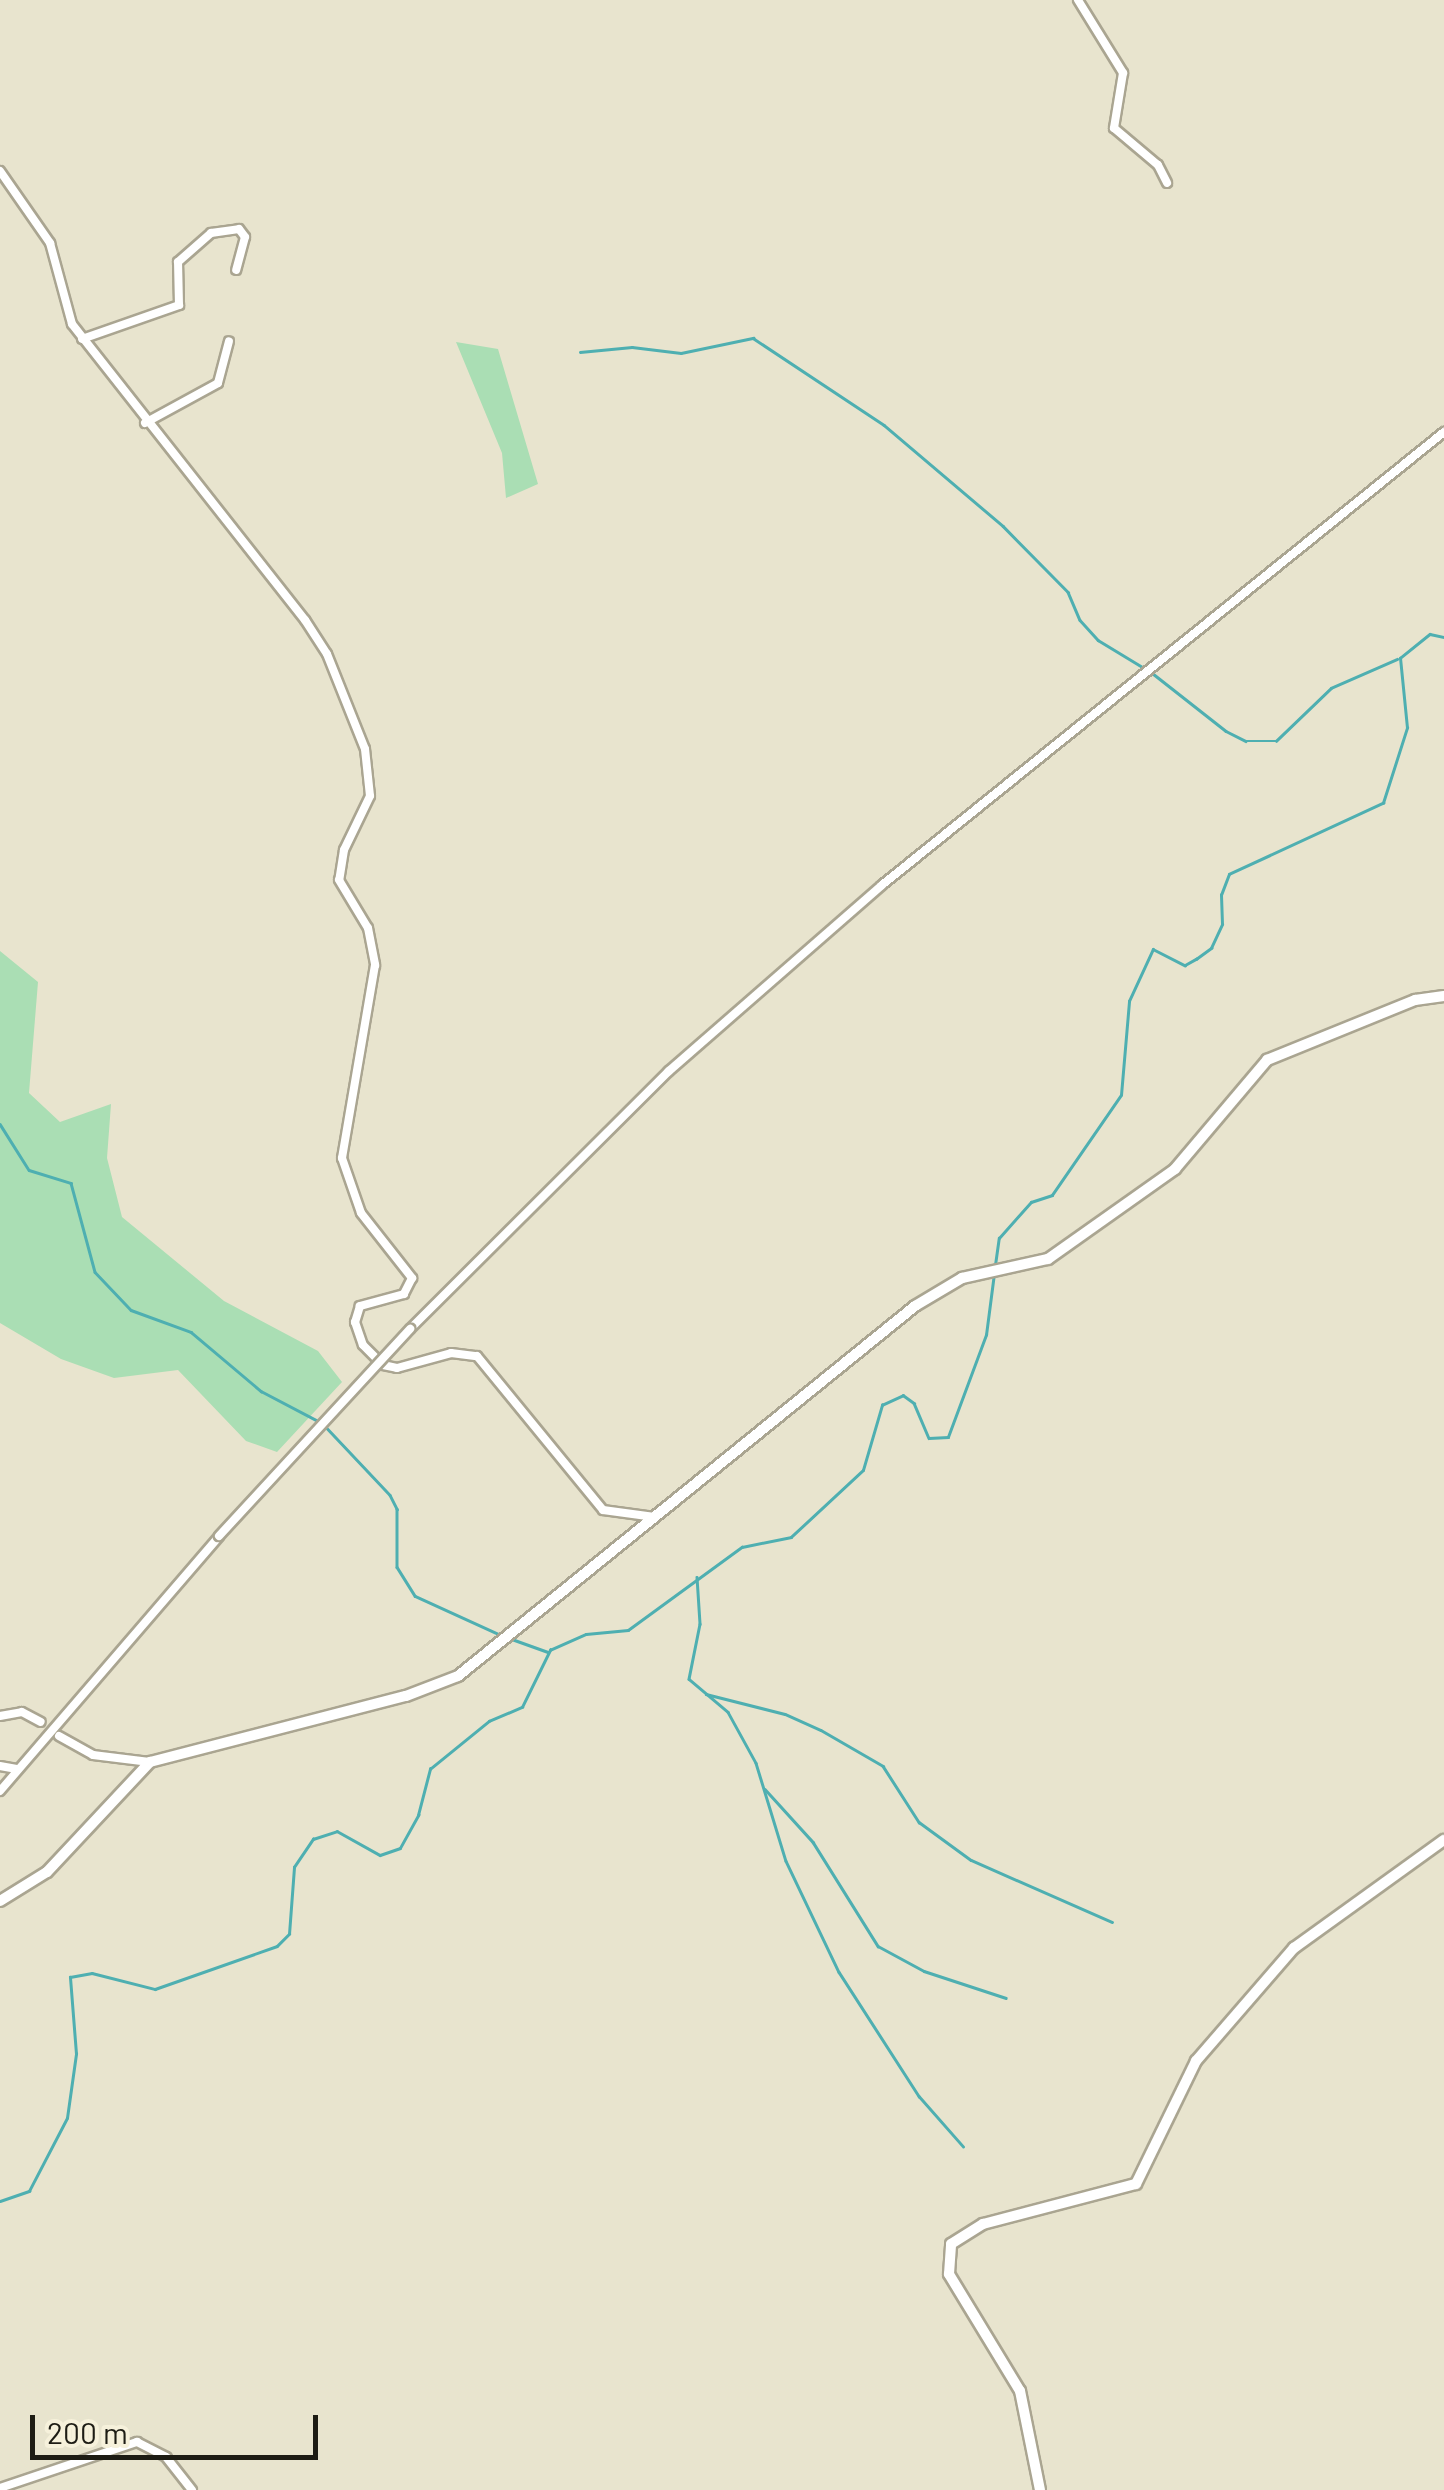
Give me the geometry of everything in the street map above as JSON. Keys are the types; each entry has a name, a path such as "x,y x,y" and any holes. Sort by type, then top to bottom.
{"street":[{"path":"1078,0 1122,73 1114,128 1158,166 1166,183"},
{"path":"0,171 50,243 82,339 304,620 327,654 365,749 370,796 344,850 339,880 368,928 375,964 342,1158 348,1191 412,1278 404,1294 360,1306 356,1322 363,1345 383,1365 397,1368 451,1353 477,1356 603,1510 658,1518"},
{"path":"82,339 179,304 178,262 210,233 239,229 245,236 236,270"},
{"path":"145,423 218,383 230,340"},
{"path":"0,1790 220,1536 410,1329 669,1072 882,885 1215,621 1444,432"},
{"path":"59,1736 93,1755 150,1762 435,1687 488,1654 916,1306 962,1278 1032,1265 1175,1169 1266,1060 1416,1000 1444,996"},
{"path":"0,1716 22,1712 41,1722"},
{"path":"0,1901 47,1872 150,1762"},
{"path":"0,1766 17,1769"},
{"path":"1040,2490 1020,2391 949,2274 951,2244 983,2224 1136,2184 1196,2061 1294,1948 1444,1840"},
{"path":"0,2488 137,2442 166,2457 192,2490"}],"green space":[{"path":"456,342 498,349 538,484 506,498 502,453"},
{"path":"0,951 38,982 29,1093 60,1122 111,1104 107,1158 122,1217 224,1301 318,1351 342,1382 277,1452 246,1441 178,1370 114,1378 61,1359 0,1323"}],"waterway":[{"path":"580,352 632,347 681,353 753,338 884,425 1003,526 1068,592 1080,620 1098,640 1144,668"},
{"path":"995,1265 999,1238 1031,1202 1052,1195 1121,1095 1129,1001 1153,949 1185,965 1196,959 1211,948 1222,924 1221,895 1229,874 1383,803 1407,728 1400,658 1430,634 1444,637"},
{"path":"1151,672 1226,731 1246,741 1276,741 1331,688 1397,659"},
{"path":"0,1124 29,1170 71,1183 95,1272 131,1310 191,1332 261,1391 320,1422"},
{"path":"0,2201 29,2191 67,2118 76,2054 70,1977 92,1973 155,1989 277,1946 289,1934 294,1867 313,1839 337,1831 380,1855 400,1848 418,1815 430,1769 489,1721 522,1707 550,1650 586,1634 628,1630 742,1547 791,1537 863,1470 882,1405 903,1395 914,1403 929,1438 948,1437 986,1335 994,1273"},
{"path":"326,1427 390,1495 397,1509 397,1567 415,1596 501,1635"},
{"path":"697,1577 700,1624 689,1679 728,1712 756,1763 786,1861 839,1972 919,2096 963,2146"},
{"path":"509,1638 548,1652"},
{"path":"706,1694 785,1714 821,1730 883,1766 919,1822 971,1860 1112,1922"},
{"path":"765,1789 813,1842 878,1946 924,1971 1006,1998"}]}
